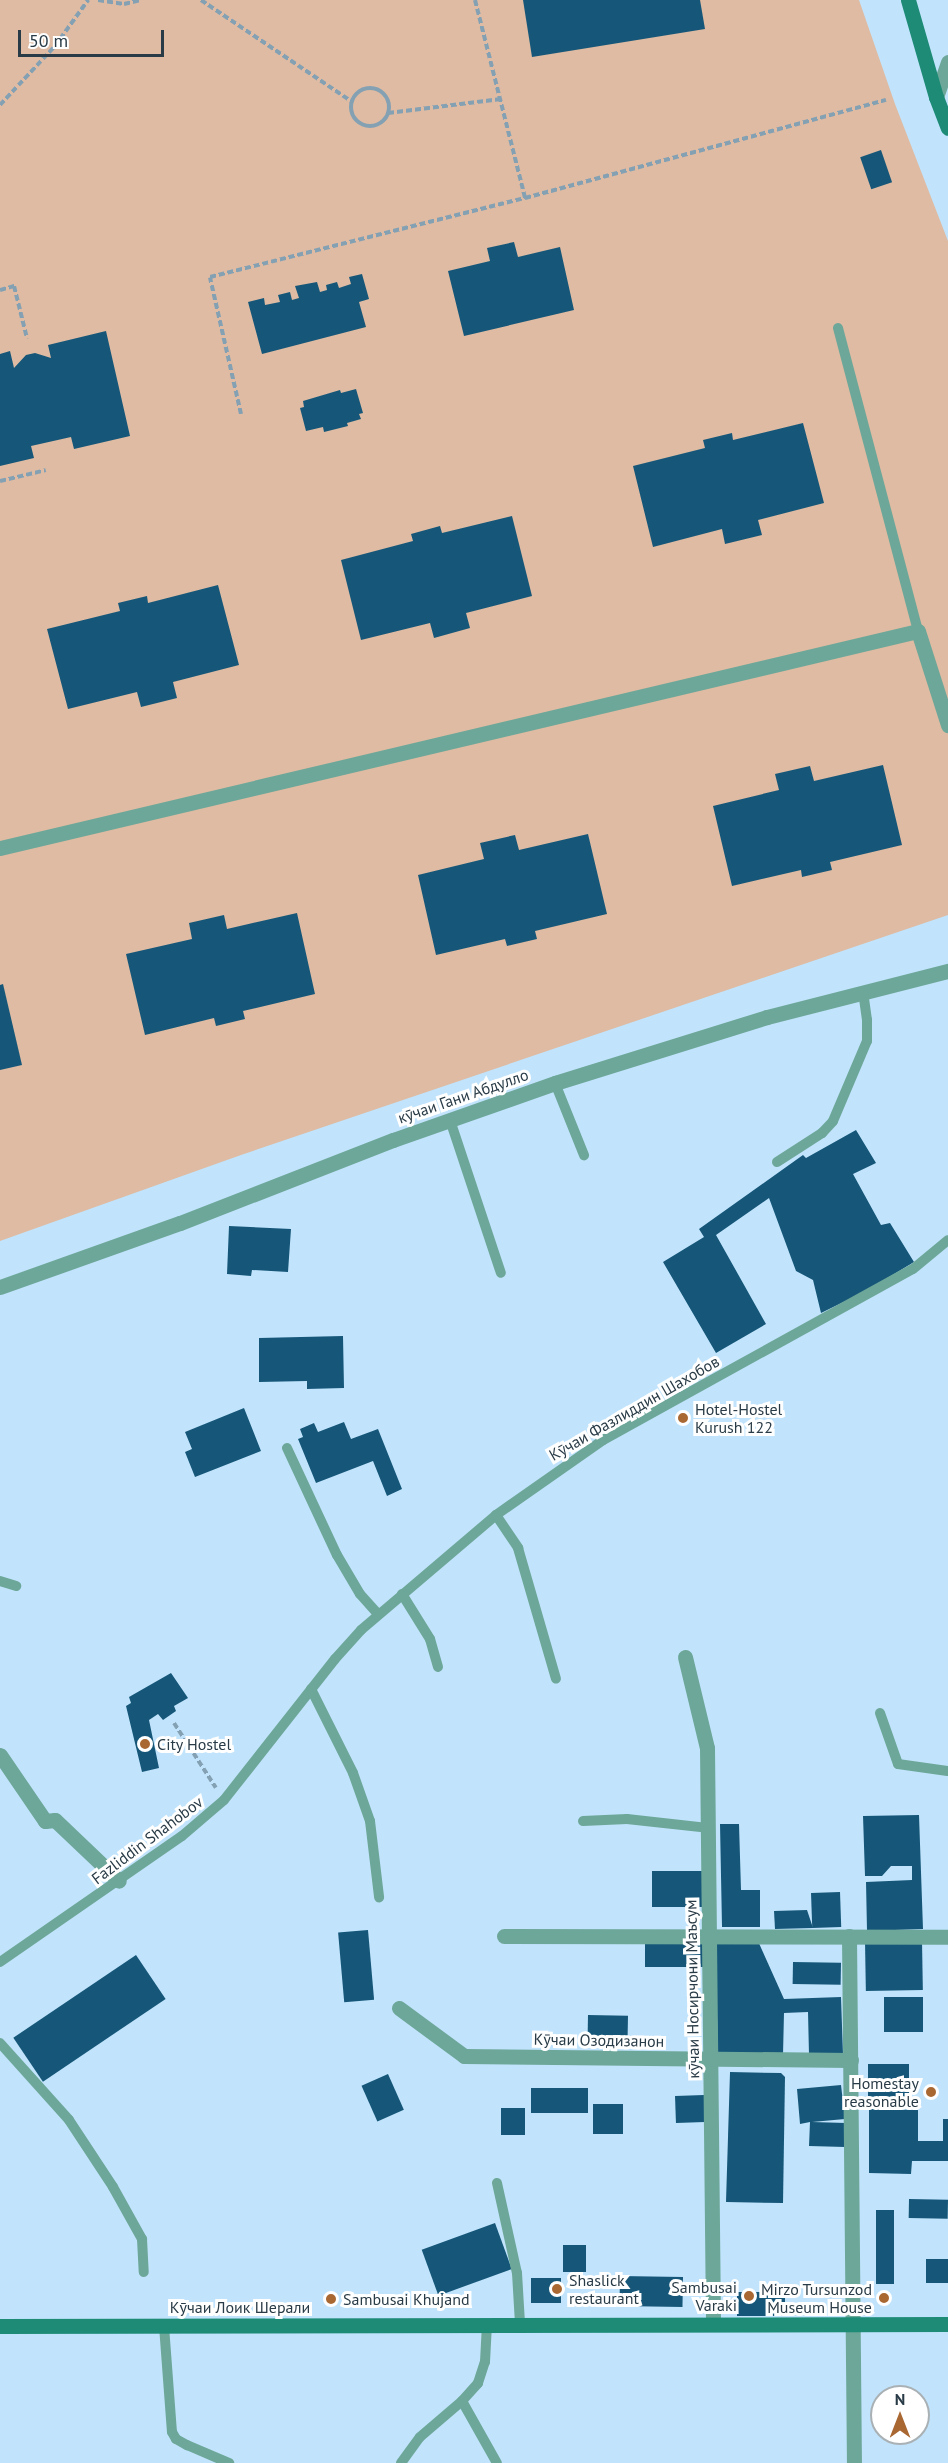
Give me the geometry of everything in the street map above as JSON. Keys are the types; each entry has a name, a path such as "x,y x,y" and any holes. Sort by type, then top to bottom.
{"main road":[{"path":"908,0 936,97 948,128"},
{"name":"Кӯчаи Лоик Шерали","path":"0,2326 948,2324"}],"street":[{"path":"936,97 948,62"},
{"path":"0,848 918,631 948,725"},
{"name":"кӯчаи Гани Абдулло","path":"0,1287 180,1223 450,1120 555,1083 767,1017 948,971"},
{"name":"кӯчаи Носирчони Маъсум","path":"685,1657 707,1748 712,2324"},
{"path":"0,1755 45,1821 55,1820 119,1881"},
{"path":"504,1936 948,1937"},
{"path":"849,1936 854,2463"},
{"name":"Кӯчаи Озодизанон","path":"399,2008 464,2056 850,2060"}],"lane":[{"path":"838,328 918,631"},
{"path":"777,1162 822,1133 833,1121 867,1041 863,991"},
{"path":"555,1083 584,1155"},
{"path":"450,1120 501,1273"},
{"name":"Кӯчаи Фазлиддин Шахобов","path":"311,1689 335,1659 378,1614 496,1515 603,1440 913,1269 948,1240"},
{"path":"287,1448 337,1555 360,1594 378,1614"},
{"path":"496,1515 518,1548 556,1679"},
{"path":"0,1581 15,1586"},
{"path":"402,1594 430,1639 438,1667"},
{"path":"311,1689 353,1773 370,1821 379,1897"},
{"name":"Fazliddin Shahobov","path":"0,1962 182,1836 224,1800 311,1689"},
{"path":"880,1713 898,1764 948,1771"},
{"path":"583,1821 627,1819 708,1828"},
{"path":"0,2043 69,2120 113,2187 142,2239 144,2272"},
{"path":"497,2183 517,2273 520,2324"},
{"path":"401,2463 420,2437 462,2401 482,2373 487,2348 487,2324"},
{"path":"164,2326 172,2432 176,2439 186,2445 229,2463"},
{"path":"462,2401 497,2463"}],"path":[{"path":"0,105 55,46 88,0"},
{"path":"98,0 124,4 141,0"},
{"path":"201,0 351,101"},
{"path":"475,0 525,198"},
{"path":"372,88 384,94 389,106 388,113 381,123 364,125 351,113 351,101 360,90 372,88"},
{"path":"388,113 501,99"},
{"path":"241,414 210,277 525,198 886,100"},
{"path":"0,290 14,286 27,338"},
{"path":"0,481 46,470"},
{"path":"174,1723 224,1800"}],"shaded area":[{"path":"0,0 859,0 895,104 948,241 948,915 241,1155 0,1241"}],"building":[{"path":"523,0 700,0 705,29 532,57"},
{"path":"881,150 892,182 871,189 860,157"},
{"path":"514,242 518,257 560,247 574,310 464,336 448,271 490,261 487,248"},
{"path":"362,274 369,299 359,302 366,327 262,354 248,302 264,298 265,305 280,302 278,295 290,292 292,300 299,298 295,286 317,282 320,292 327,290 326,285 337,282 339,288 351,284 349,277"},
{"path":"106,331 130,436 74,449 71,437 31,446 34,458 0,466 0,354 10,351 14,368 26,355 35,353 51,358 48,345"},
{"path":"356,389 363,413 359,414 361,419 347,423 348,426 324,432 323,427 306,431 300,408 304,407 303,401 340,390 341,393"},
{"path":"803,423 824,503 758,520 762,535 725,544 722,529 653,547 633,466 705,448 703,440 732,433 733,440"},
{"path":"512,516 532,596 466,613 470,628 434,638 430,623 361,640 341,560 413,541 411,534 440,526 442,533"},
{"path":"218,585 239,665 173,682 177,698 141,707 137,692 68,709 47,629 120,611 118,603 147,596 148,603"},
{"path":"883,765 902,845 830,862 832,870 802,877 801,870 732,886 713,806 779,790 775,774 810,766 814,781"},
{"path":"588,834 607,914 535,931 537,939 507,946 505,939 436,955 418,875 484,859 480,843 515,835 519,850"},
{"path":"297,913 315,994 243,1011 245,1019 216,1026 214,1018 145,1035 126,954 192,939 189,923 224,915 227,929"},
{"path":"3,984 22,1065 0,1070 0,985"},
{"path":"856,1130 876,1163 853,1174 881,1225 890,1223 914,1262 866,1291 821,1313 813,1280 796,1271 769,1198 716,1235 766,1324 716,1353 663,1262 704,1237 699,1229 803,1155 806,1158"},
{"path":"229,1226 291,1229 288,1272 252,1270 251,1276 227,1274"},
{"path":"343,1336 344,1388 307,1389 307,1381 259,1382 259,1338"},
{"path":"244,1408 261,1451 195,1477 185,1452 192,1449 185,1432"},
{"path":"344,1422 351,1439 378,1429 402,1489 387,1496 373,1461 316,1483 298,1439 303,1437 300,1429 314,1423 318,1432"},
{"name":"City Hostel","path":"171,1673 188,1698 174,1706 176,1711 163,1720 158,1714 149,1720 159,1768 142,1772 126,1706 131,1703 129,1697"},
{"path":"919,1815 923,1929 867,1931 866,1882 912,1880 912,1866 891,1866 882,1876 865,1876 863,1816"},
{"path":"720,1824 739,1824 741,1890 760,1890 760,1927 722,1927"},
{"path":"652,1871 702,1871 702,1907 652,1907"},
{"path":"840,1892 841,1927 812,1928 811,1893"},
{"path":"807,1910 813,1928 775,1929 774,1911"},
{"path":"368,1930 374,2000 344,2002 338,1933"},
{"path":"715,1941 758,1941 784,1999 841,1997 843,2054 809,2055 808,2012 784,2013 783,2055 718,2054"},
{"path":"922,1941 923,1990 866,1991 865,1942"},
{"path":"645,1942 703,1942 703,1967 645,1967"},
{"path":"136,1955 166,1999 43,2082 13,2038"},
{"path":"793,1962 841,1963 841,1985 793,1984"},
{"path":"884,1997 923,1997 923,2032 884,2032"},
{"path":"588,2015 628,2016 628,2043 588,2042"},
{"path":"868,2064 909,2064 909,2103 868,2103"},
{"path":"730,2072 781,2073 785,2077 783,2203 726,2202"},
{"path":"388,2074 404,2110 377,2121 362,2086"},
{"path":"841,2085 845,2119 812,2122 846,2123 845,2147 809,2146 810,2122 800,2124 797,2089"},
{"path":"531,2088 588,2088 588,2113 531,2113"},
{"path":"704,2095 705,2122 676,2123 675,2096"},
{"path":"593,2104 623,2104 623,2134 593,2134"},
{"path":"501,2108 525,2108 525,2135 501,2135"},
{"path":"869,2109 918,2110 918,2141 943,2141 943,2119 948,2119 948,2161 912,2161 911,2174 869,2173"},
{"path":"909,2199 948,2200 948,2219 909,2218"},
{"path":"876,2210 894,2210 894,2284 876,2284"},
{"path":"495,2223 512,2269 438,2296 422,2250"},
{"path":"563,2245 586,2245 586,2272 563,2272"},
{"path":"926,2259 948,2259 948,2283 926,2283"},
{"path":"620,2276 683,2277 682,2307 619,2306"},
{"path":"531,2278 561,2278 561,2303 531,2303"},
{"path":"737,2292 785,2292 785,2316 737,2316"}],"place":[{"name":"Hotel-Hostel Kurush 122","path":"683,1418"},
{"name":"City Hostel","path":"145,1744"},
{"name":"Homestay reasonable","path":"931,2092"},
{"name":"Shaslick restaurant","path":"557,2289"},
{"name":"Sambusai Varaki","path":"749,2296"},
{"name":"Mirzo Tursunzod Museum House","path":"884,2298"},
{"name":"Sambusai Khujand","path":"331,2299"}]}
